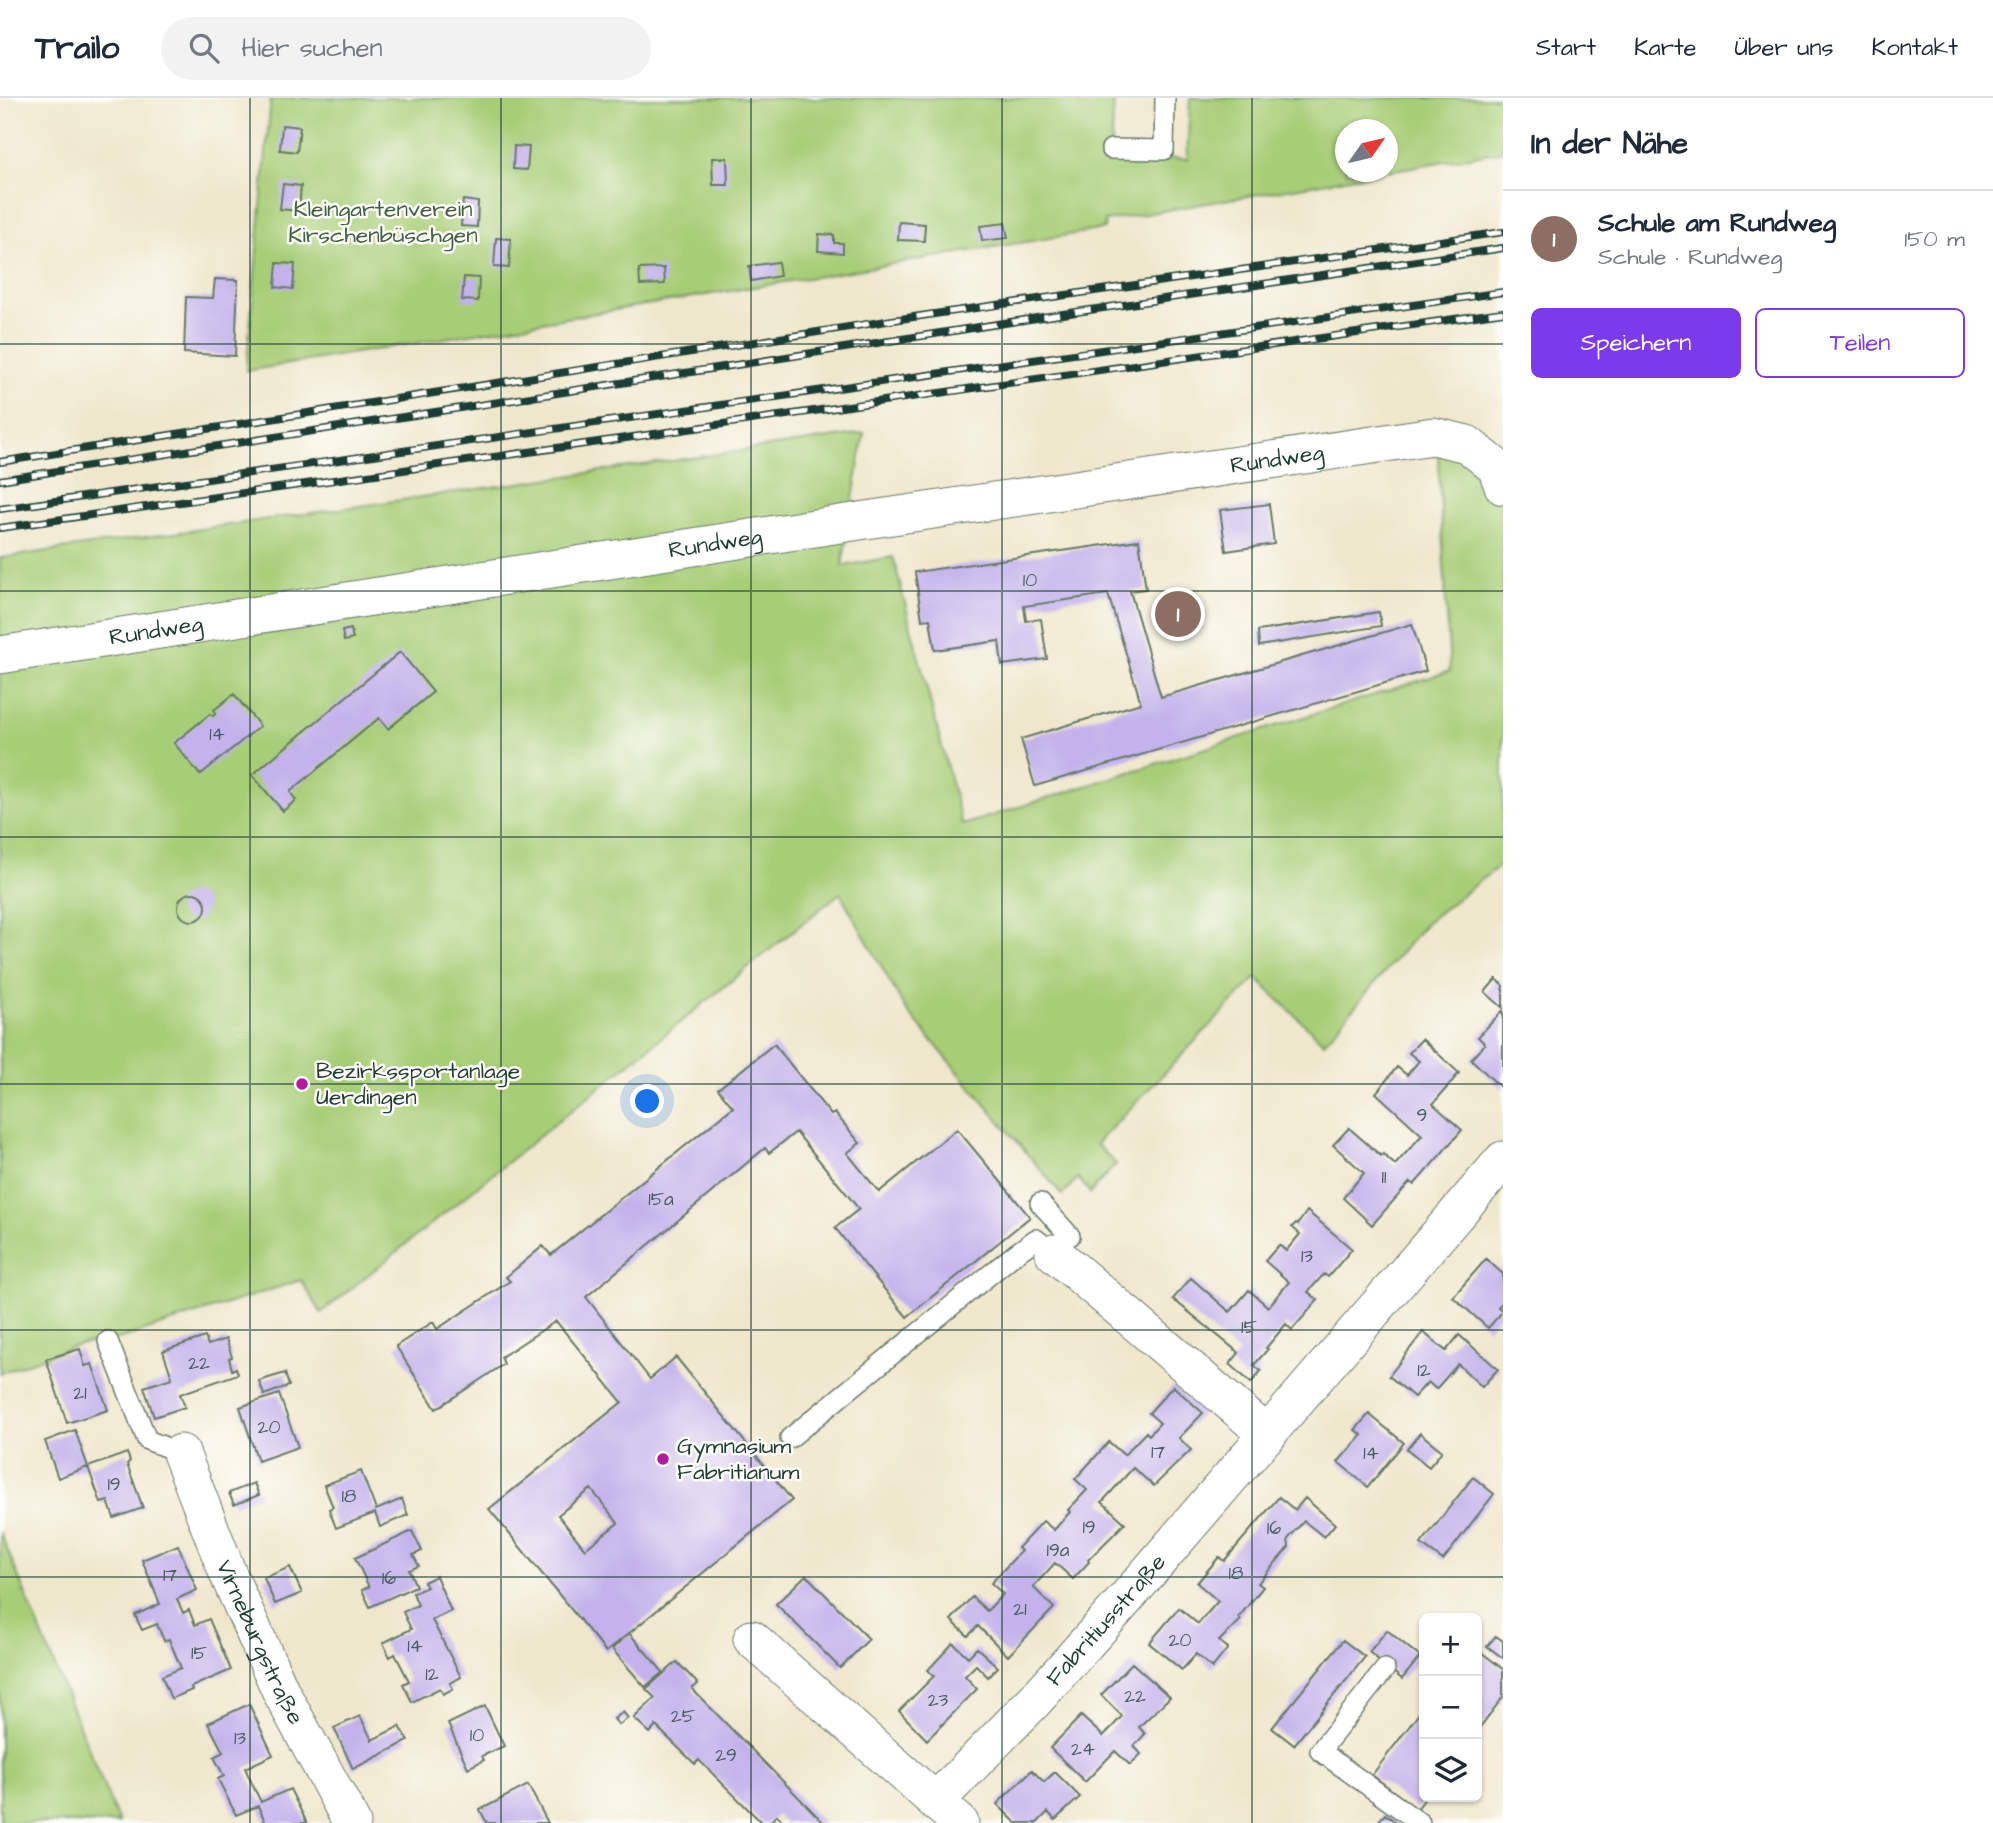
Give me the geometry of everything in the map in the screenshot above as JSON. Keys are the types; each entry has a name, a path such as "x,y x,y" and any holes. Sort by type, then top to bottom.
{"street":[{"name":"Rundweg","path":"0,655 852,522 1433,436 1467,444 1496,467 1503,486"},
{"name":"Fabritiusstraße","path":"752,1639 948,1812 1036,1699 1503,1160"},
{"path":"1062,1244 1268,1434"},
{"name":"Virneburgstraße","path":"181,1453 228,1574 276,1682 352,1823"}],"lane":[{"path":"1111,149 1164,150 1166,98"},
{"path":"1040,1203 1062,1244"},
{"path":"790,1438 1036,1239 1062,1244"},
{"path":"108,1340 147,1440 181,1453"},
{"path":"1385,1669 1320,1751 1420,1823"}],"green space":[{"name":"Kleingartenverein Kirschenbüschgen","path":"271,98 1114,98 1111,155 1187,159 1190,98 1503,98 1503,151 1398,169 1398,119 1335,119 1335,181 1105,221 1104,229 246,371"},
{"path":"864,433 842,566 893,557 962,825 1450,671 1438,458 1433,436 1503,486 1503,863 1427,922 1324,1043 1256,978 1096,1144 1116,1164 1090,1193 1078,1178 1062,1195 906,1010 840,893 321,1313 301,1280 122,1338 78,1345 0,1373 0,558"},
{"path":"0,1532 119,1823 0,1823"}],"building":[{"path":"282,125 300,127 297,152 280,150"},
{"path":"514,146 529,147 527,170 513,169"},
{"path":"712,158 727,158 728,185 713,185"},
{"path":"283,184 301,186 299,211 280,209"},
{"path":"463,200 478,202 477,227 461,226"},
{"path":"899,222 925,224 924,241 898,240"},
{"path":"1005,223 1008,238 982,241 980,226"},
{"path":"819,234 834,235 834,243 843,243 843,253 818,251"},
{"path":"496,238 511,239 509,268 494,267"},
{"path":"778,262 780,276 751,281 749,266"},
{"path":"277,263 295,264 293,289 275,287"},
{"path":"664,268 665,284 640,285 639,269"},
{"path":"464,277 479,278 478,301 462,300"},
{"path":"215,279 238,280 235,356 184,353 186,297 213,298"},
{"path":"1269,504 1274,544 1226,551 1220,510"},
{"path":"1139,540 1146,589 1130,591 1161,697 1412,624 1426,671 1035,786 1021,739 1141,703 1108,594 1024,606 1026,621 1041,619 1047,659 1002,665 999,641 935,650 930,619 922,620 915,572"},
{"path":"1379,612 1381,626 1259,646 1258,631"},
{"path":"351,629 353,639 344,641 342,631"},
{"path":"400,652 433,692 388,729 379,718 290,792 296,800 283,811 252,775"},
{"path":"234,694 260,726 200,775 174,743 210,714 213,716 216,713 214,710"},
{"path":"192,893 202,897 206,907 202,917 192,921 182,917 178,907 182,897"},
{"path":"1496,979 1503,985 1503,1008 1485,992"},
{"path":"1503,1010 1503,1090 1471,1059 1485,1044 1478,1037"},
{"path":"1422,1039 1459,1073 1433,1104 1462,1130 1414,1185 1410,1182 1372,1225 1343,1198 1364,1173 1333,1145 1349,1128 1395,1165 1422,1135 1376,1093 1397,1067 1407,1075 1419,1061 1409,1053"},
{"path":"774,1044 831,1115 835,1113 860,1143 847,1153 879,1192 957,1129 1030,1217 907,1317 835,1228 859,1209 796,1132 769,1153 765,1148 586,1297 650,1379 676,1357 792,1500 606,1652 489,1509 622,1402 556,1321 501,1357 504,1364 436,1409 396,1346 433,1322 437,1329 510,1281 506,1277 543,1246 551,1255 733,1107 718,1089","holes":["591,1489 618,1523 585,1549 558,1515"]},
{"path":"1307,1211 1352,1249 1328,1277 1324,1274 1308,1292 1318,1300 1292,1330 1286,1324 1266,1348 1268,1349 1254,1365 1261,1371 1251,1383 1230,1364 1239,1353 1173,1299 1191,1278 1230,1312 1249,1290 1268,1307 1289,1282 1265,1261 1279,1245 1286,1251 1300,1234 1292,1227 1298,1224"},
{"path":"1486,1259 1503,1274 1503,1302 1498,1307 1503,1311 1488,1328 1453,1297"},
{"path":"1423,1332 1446,1351 1459,1335 1498,1369 1482,1387 1458,1364 1436,1389 1428,1382 1414,1397 1389,1376"},
{"path":"205,1337 208,1345 226,1339 232,1357 229,1358 232,1370 236,1368 238,1374 180,1394 185,1407 154,1417 144,1387 172,1378 163,1351"},
{"path":"80,1349 85,1366 92,1364 108,1410 67,1423 46,1359"},
{"path":"285,1373 289,1386 264,1395 259,1381"},
{"path":"1173,1386 1203,1413 1179,1438 1191,1450 1154,1486 1133,1468 1102,1502 1125,1523 1073,1579 1055,1563 1033,1587 1054,1608 1008,1656 978,1626 968,1636 951,1620 972,1597 987,1611 1003,1594 991,1583 1021,1551 1018,1548 1043,1521 1054,1530 1087,1490 1075,1479 1109,1442 1124,1455 1146,1432 1149,1435 1160,1423 1149,1413"},
{"path":"279,1394 298,1447 258,1461 240,1407"},
{"path":"1369,1414 1404,1443 1368,1487 1338,1462 1362,1435 1355,1430"},
{"path":"75,1430 88,1467 58,1478 45,1441"},
{"path":"1420,1433 1442,1451 1429,1467 1407,1449"},
{"path":"127,1453 130,1461 127,1464 143,1508 114,1518 108,1501 101,1503 88,1467"},
{"path":"361,1471 376,1510 402,1499 408,1515 380,1527 375,1513 336,1528 329,1509 333,1507 324,1485"},
{"path":"1473,1477 1494,1494 1443,1560 1421,1544"},
{"path":"254,1483 259,1495 234,1505 229,1493"},
{"path":"1279,1497 1295,1510 1305,1498 1335,1524 1324,1537 1304,1521 1288,1539 1289,1547 1258,1583 1263,1587 1238,1618 1241,1620 1219,1641 1228,1648 1212,1668 1196,1654 1182,1670 1149,1643 1179,1608 1198,1624 1218,1601 1197,1583 1219,1557 1224,1561"},
{"path":"412,1531 422,1551 413,1555 419,1566 409,1570 416,1586 370,1607 362,1590 369,1587 355,1558"},
{"path":"178,1545 197,1590 177,1599 183,1613 189,1610 195,1625 209,1619 231,1670 191,1687 192,1690 171,1699 162,1676 181,1668 169,1639 164,1641 157,1624 142,1630 135,1615 160,1604 142,1560"},
{"path":"290,1567 302,1593 275,1604 264,1578"},
{"path":"806,1575 869,1639 840,1668 776,1604"},
{"path":"436,1576 451,1611 432,1620 461,1677 450,1683 453,1689 443,1694 440,1688 412,1702 403,1684 409,1681 395,1654 390,1657 383,1643 411,1629 403,1612 418,1605 413,1593 427,1587 424,1582"},
{"path":"1387,1630 1419,1658 1402,1679 1369,1652"},
{"path":"629,1633 663,1672 645,1687 612,1649"},
{"path":"1496,1636 1503,1641 1503,1658 1487,1646"},
{"path":"1343,1640 1365,1657 1294,1745 1272,1728"},
{"path":"953,1643 968,1657 977,1648 998,1667 988,1677 976,1665 965,1676 977,1689 927,1740 899,1711 934,1676 928,1670"},
{"path":"1482,1653 1503,1669 1503,1697 1482,1724"},
{"path":"677,1662 698,1684 692,1689 824,1823 785,1823 777,1815 769,1823 762,1823 699,1760 695,1764 656,1726 650,1733 634,1718 655,1698 646,1689"},
{"path":"1132,1663 1170,1697 1139,1727 1145,1734 1134,1746 1141,1754 1130,1765 1115,1751 1085,1782 1050,1748 1081,1716 1103,1736 1113,1726 1122,1716 1101,1695"},
{"path":"249,1704 273,1755 245,1768 255,1790 261,1802 290,1789 307,1823 264,1823 258,1806 236,1815 218,1779 224,1776 214,1757 223,1752 208,1723"},
{"path":"485,1706 504,1746 482,1756 484,1760 468,1768 448,1724"},
{"path":"623,1712 628,1718 619,1725 614,1719"},
{"path":"1419,1714 1419,1802 1422,1802 1417,1809 1372,1775"},
{"path":"360,1716 372,1740 400,1726 408,1741 353,1769 334,1728"},
{"path":"1032,1770 1044,1782 1055,1772 1080,1797 1055,1820 1048,1812 1037,1823 1016,1823 997,1804"},
{"path":"528,1785 548,1823 487,1823 480,1810"},
{"path":"1385,1814 1397,1823 1377,1823"}],"railway":[{"path":"0,462 893,320 1503,232"},
{"path":"0,480 1503,248"},
{"path":"0,509 1503,292"},
{"path":"0,528 1503,312"}],"place":[{"name":"Schule am Rundweg","path":"1178,614"},
{"name":"Bezirkssportanlage Uerdingen","path":"302,1084"},
{"name":"Gymnasium Fabritianum","path":"663,1459"}]}
